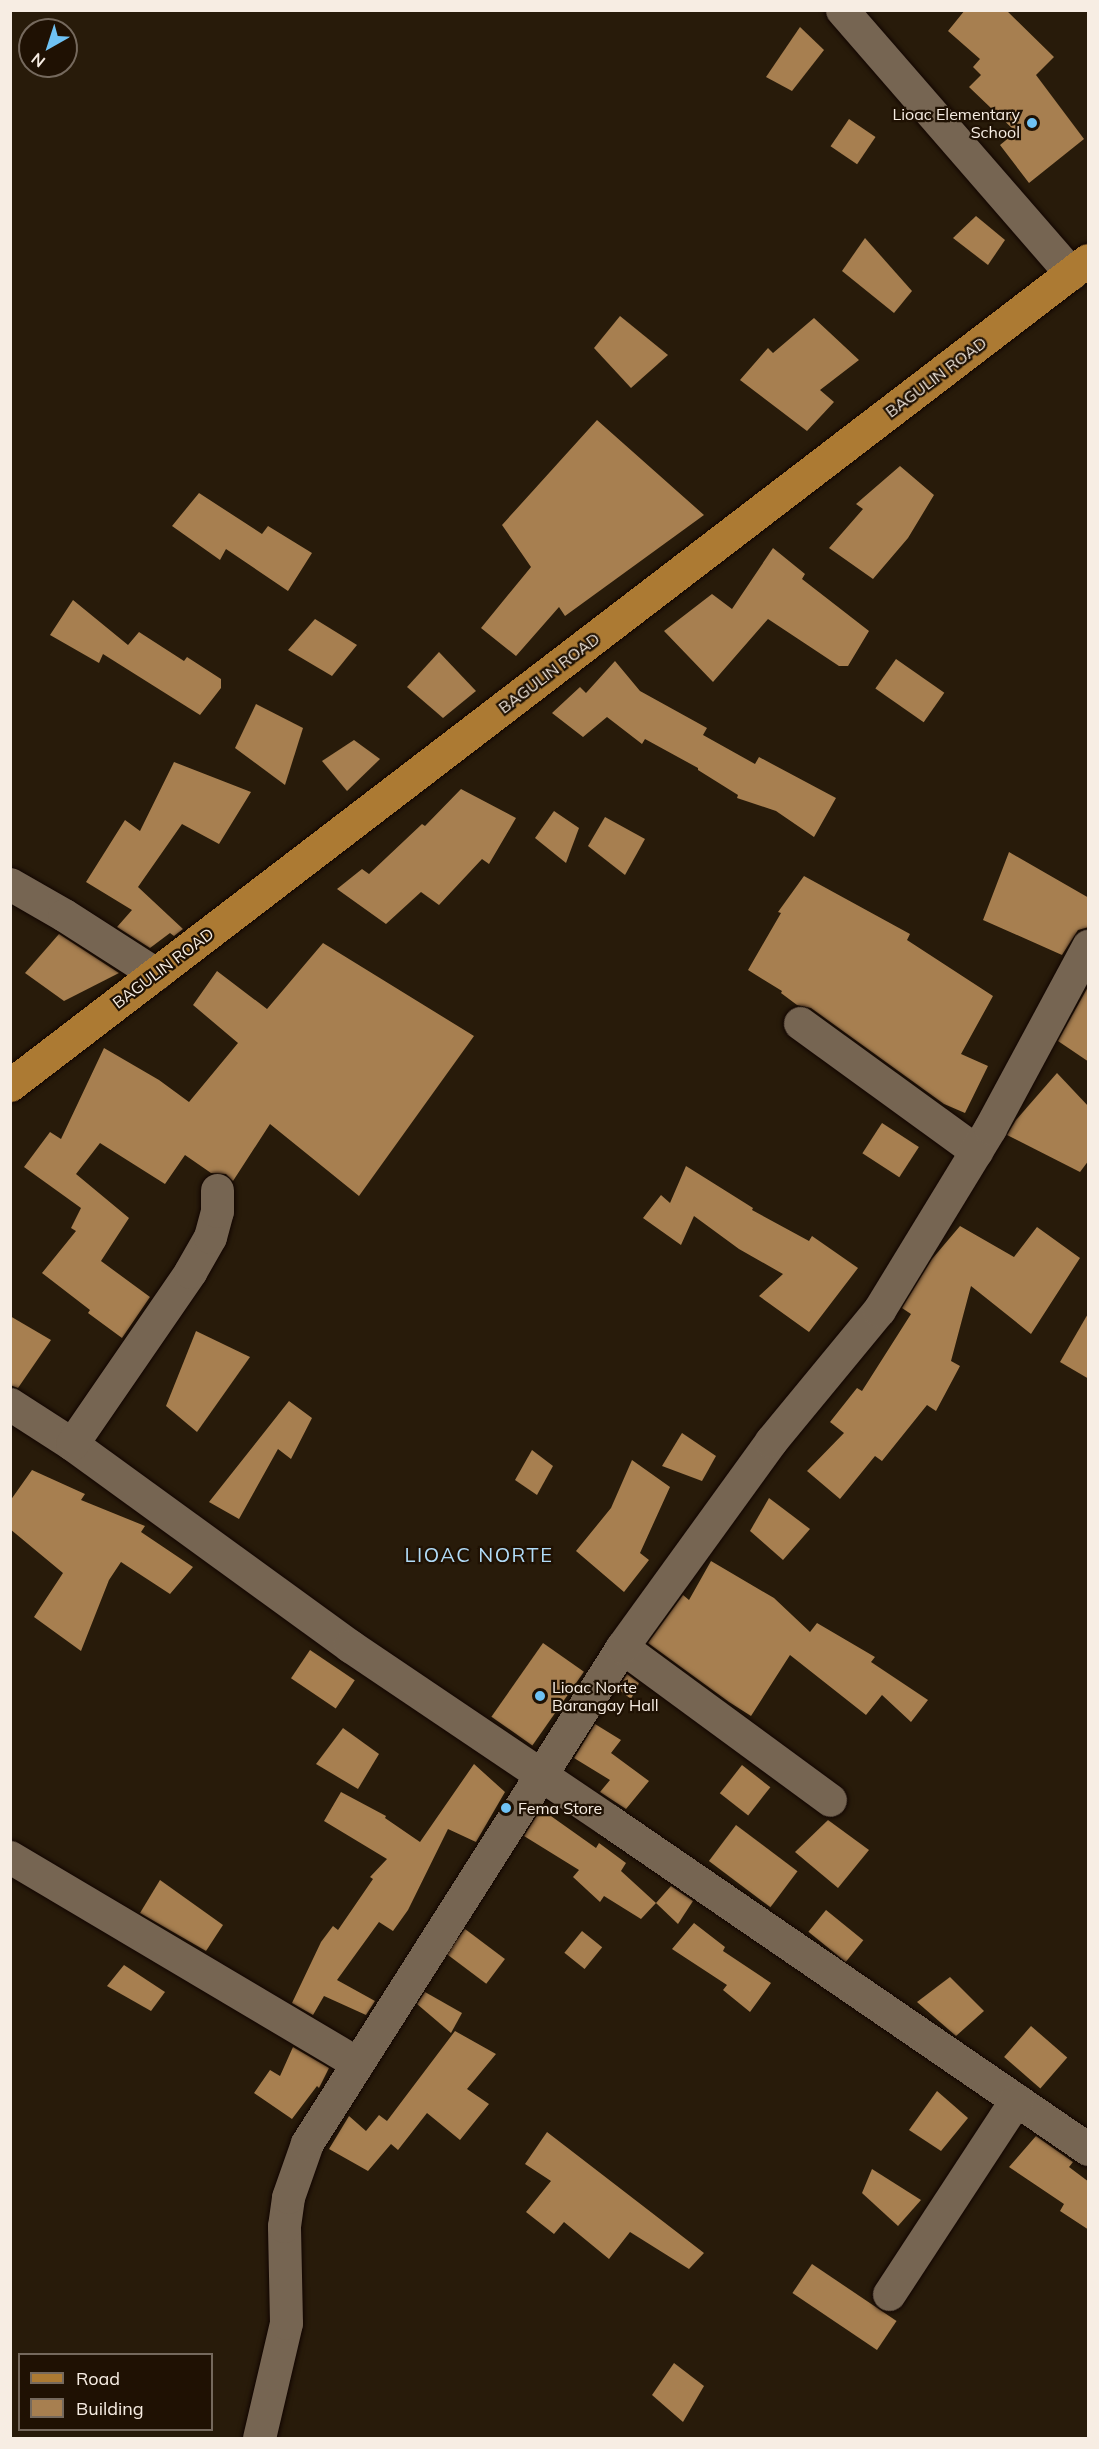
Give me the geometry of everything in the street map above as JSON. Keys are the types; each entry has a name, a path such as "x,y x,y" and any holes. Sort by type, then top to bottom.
{"main road":[{"name":"BAGULIN ROAD","path":"10,1085 1080,267"}],"street":[{"path":"842,10 1080,267"},
{"path":"10,884 64,915 156,974"},
{"path":"259,2439 286,2323 284,2226 294,2173 307,2143 622,1647 771,1441 879,1310 976,1151 1089,946"},
{"path":"800,1023 976,1151"},
{"path":"72,1444 190,1272 210,1237 217,1211 217,1190"},
{"path":"10,1404 72,1444 350,1646 1089,2149"},
{"path":"622,1647 830,1800"},
{"path":"10,1857 357,2063"},
{"path":"889,2294 1016,2100"}],"building":[{"path":"965,10 1006,10 1054,57 1036,75 1084,139 1029,183 1000,145 1016,132 969,87 981,75 973,67 980,59 948,31"},
{"path":"800,27 824,50 792,91 766,77"},
{"path":"849,119 876,137 857,164 831,146"},
{"path":"976,216 1005,240 988,265 953,238"},
{"path":"865,238 912,291 894,313 842,271"},
{"path":"620,316 668,355 631,388 594,348"},
{"path":"814,318 859,360 820,390 834,402 807,431 740,380 768,348 773,353"},
{"path":"597,420 704,515 565,616 559,607 516,656 481,628 531,567 502,525"},
{"path":"900,466 934,495 908,538 873,579 829,548 863,509 856,504"},
{"path":"199,493 262,534 268,526 312,553 288,591 226,549 220,560 172,526"},
{"path":"773,548 805,574 802,579 869,631 848,666 839,666 768,619 713,682 664,631 712,594 732,609"},
{"path":"73,600 128,645 139,632 184,661 187,657 221,679 221,688 200,715 103,654 99,663 50,635"},
{"path":"315,619 357,645 332,676 288,650"},
{"path":"439,652 476,691 443,718 407,687"},
{"path":"896,659 944,693 924,722 875,688"},
{"path":"615,661 640,691 707,728 703,735 755,764 759,757 836,798 814,837 776,811 737,798 738,795 698,768 645,739 642,744 607,717 583,737 552,713 580,687 586,693"},
{"path":"256,704 303,728 285,785 235,748"},
{"path":"354,740 380,759 347,791 322,761"},
{"path":"174,762 251,792 219,844 182,824 138,887 183,929 174,936 170,933 150,948 117,927 132,910 86,882 125,820 140,831"},
{"path":"461,789 516,818 489,864 482,859 439,905 421,892 386,924 337,889 362,869 369,874 422,824 425,826"},
{"path":"554,811 579,828 566,863 535,838"},
{"path":"605,817 645,839 625,875 588,846"},
{"path":"1009,852 1089,898 1089,927 1078,930 1062,955 983,920"},
{"path":"804,876 910,934 907,940 993,996 961,1054 988,1066 965,1113 944,1104 811,1008 797,1005 781,993 782,991 748,970 781,913 778,912"},
{"path":"59,934 119,973 64,1001 25,973"},
{"path":"323,943 474,1036 359,1196 270,1124 233,1181 226,1174 211,1173 185,1155 165,1184 100,1143 76,1174 129,1218 101,1261 150,1297 122,1338 88,1313 90,1310 42,1273 76,1231 71,1228 81,1208 24,1167 50,1132 61,1139 104,1048 159,1080 189,1102 238,1043 193,1005 217,971 267,1009"},
{"path":"1089,985 1089,1062 1058,1041"},
{"path":"1057,1073 1089,1107 1089,1160 1080,1172 1007,1135 1016,1120"},
{"path":"882,1123 919,1147 899,1177 862,1153"},
{"path":"686,1166 753,1208 752,1210 809,1241 812,1236 858,1268 809,1332 759,1296 783,1274 739,1249 694,1216 681,1245 643,1218 661,1195 670,1203"},
{"path":"960,1226 1014,1257 1037,1227 1080,1258 1031,1334 971,1286 951,1361 960,1366 936,1411 927,1405 882,1461 875,1456 840,1499 807,1471 844,1433 830,1422 857,1388 862,1391 911,1314 902,1308 932,1259"},
{"path":"1089,1312 1089,1379 1060,1362"},
{"path":"10,1316 51,1340 18,1388 10,1385"},
{"path":"196,1331 250,1357 197,1432 166,1406"},
{"path":"289,1401 312,1418 291,1459 278,1449 239,1519 209,1502"},
{"path":"682,1433 716,1456 702,1481 662,1466"},
{"path":"532,1450 553,1466 537,1495 515,1480"},
{"path":"632,1460 670,1487 640,1553 649,1560 624,1592 576,1551 611,1508"},
{"path":"32,1470 85,1494 81,1500 145,1526 141,1532 193,1567 170,1594 121,1562 109,1580 81,1651 34,1617 63,1573 10,1529 10,1501"},
{"path":"769,1498 810,1529 783,1560 750,1531"},
{"path":"711,1561 774,1598 810,1632 817,1623 875,1657 871,1662 928,1700 911,1722 882,1695 866,1715 790,1655 751,1716 729,1702 648,1643 683,1595 689,1600"},
{"name":"Lioac Norte Barangay Hall","path":"543,1643 584,1672 532,1745 491,1717"},
{"path":"310,1650 355,1680 336,1708 291,1678"},
{"path":"627,1674 639,1683 631,1699 618,1689"},
{"path":"595,1724 621,1740 611,1753 649,1781 626,1809 600,1792 610,1780 574,1758"},
{"path":"343,1728 379,1754 358,1789 316,1764"},
{"path":"474,1764 505,1792 476,1842 448,1829 408,1910 393,1931 379,1922 337,1980 375,2001 366,2015 324,1996 313,2015 292,2003 321,1942 333,1926 338,1930 373,1879 370,1877 387,1859 324,1821 341,1792 386,1816 385,1818 420,1842"},
{"path":"742,1765 770,1787 748,1816 720,1793"},
{"path":"541,1809 596,1848 599,1843 626,1863 621,1871 656,1903 641,1919 604,1896 600,1902 573,1877 579,1870 524,1836"},
{"path":"828,1820 869,1850 838,1888 795,1852"},
{"path":"736,1825 797,1871 770,1907 709,1861"},
{"path":"160,1880 223,1925 206,1951 140,1913"},
{"path":"671,1886 693,1901 678,1924 656,1903"},
{"path":"826,1910 863,1940 846,1962 808,1932"},
{"path":"694,1923 725,1947 723,1951 771,1983 750,2012 723,1990 727,1985 672,1949"},
{"path":"465,1929 505,1959 486,1984 446,1954"},
{"path":"582,1931 602,1947 585,1969 564,1953"},
{"path":"124,1965 165,1992 151,2011 107,1986"},
{"path":"950,1977 984,2011 956,2036 917,2002"},
{"path":"425,1992 462,2013 451,2033 417,2004"},
{"path":"1031,2026 1067,2057 1040,2088 1004,2057"},
{"path":"455,2031 496,2054 467,2089 489,2104 460,2140 427,2113 398,2150 391,2144 368,2171 329,2149 349,2116 366,2131 379,2115 387,2121"},
{"path":"293,2047 329,2068 319,2088 317,2086 292,2119 254,2093 270,2070 280,2076"},
{"path":"937,2091 968,2118 941,2151 909,2130"},
{"path":"547,2132 704,2253 689,2269 630,2232 609,2259 564,2222 554,2234 526,2212 551,2181 525,2164"},
{"path":"1036,2136 1073,2162 1069,2167 1089,2182 1089,2230 1060,2211 1064,2204 1009,2167"},
{"path":"872,2169 921,2200 898,2226 862,2193"},
{"path":"812,2264 897,2321 877,2350 792,2293"},
{"path":"674,2363 704,2386 683,2422 652,2395"}],"place":[{"name":"Lioac Elementary School","path":"1032,123"},
{"name":"Lioac Norte Barangay Hall","path":"540,1696"},
{"name":"Fema Store","path":"506,1808"}],"district":[{"name":"LIOAC NORTE","path":"479,1554"}]}
